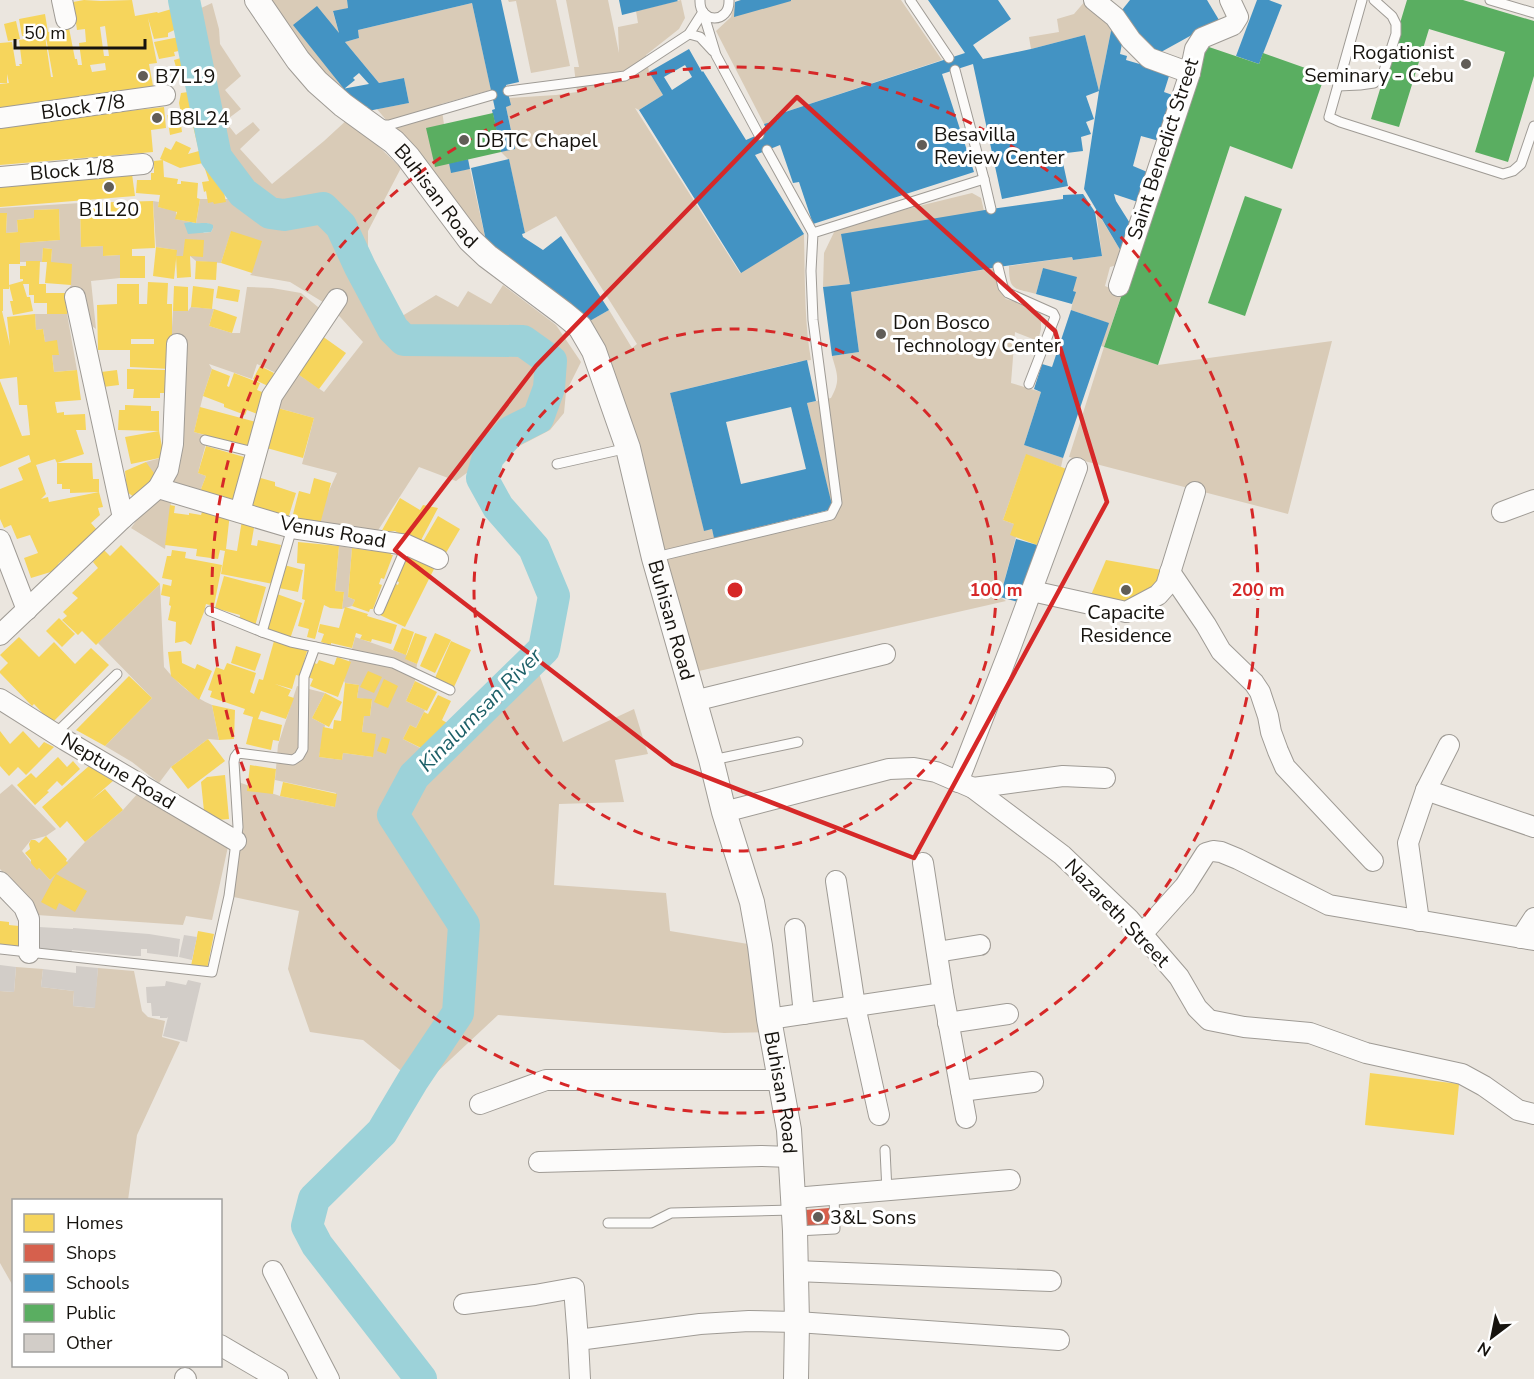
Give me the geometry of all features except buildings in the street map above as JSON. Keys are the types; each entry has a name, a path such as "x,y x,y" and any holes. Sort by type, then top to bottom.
{"street":[{"name":"Buhisan Road","path":"257,0 304,68 343,105 394,142 408,157 470,240 487,256 580,327 594,351 628,448 654,558 724,812 752,902 769,1019 789,1130 794,1213 796,1379"},
{"path":"1094,0 1115,17 1131,40 1149,58 1190,73"},
{"name":"Saint Benedict Street","path":"1119,286 1190,73 1195,49 1202,38 1233,25 1238,17 1230,0"},
{"name":"Block 7/8","path":"0,118 165,95"},
{"name":"Block 1/8","path":"0,177 144,164"},
{"path":"75,297 123,518"},
{"path":"240,512 272,396 337,299"},
{"path":"0,635 123,518 158,488 168,470 173,444 177,344"},
{"path":"1077,468 1032,591 966,785 1062,776 1105,778"},
{"name":"Venus Road","path":"158,488 292,528 407,545 438,559"},
{"path":"1032,591 1126,612 1158,595 1166,586 1195,492"},
{"path":"1502,512 1534,500"},
{"path":"0,540 27,610"},
{"path":"1170,572 1221,651 1254,683 1260,692 1271,732 1285,767 1373,861"},
{"path":"694,701 885,654"},
{"name":"Neptune Road","path":"0,699 236,842"},
{"path":"1419,921 1408,843 1426,790 1449,745"},
{"name":"Nazareth Street","path":"724,812 889,769 914,768 936,772 966,785 1062,855 1129,919 1179,977 1197,1008 1209,1020 1244,1027 1310,1033 1366,1053 1462,1074 1484,1086 1518,1110 1534,1114"},
{"path":"1426,790 1534,827"},
{"path":"1142,934 1185,886 1206,853 1213,851 1238,859 1329,905 1527,939 1534,918"},
{"path":"923,863 948,1023 966,1118"},
{"path":"836,881 855,1006 879,1115"},
{"path":"0,882 24,907 29,919 29,953"},
{"path":"795,929 804,1014"},
{"path":"937,952 980,945"},
{"path":"769,1019 943,993"},
{"path":"948,1023 1008,1014"},
{"path":"480,1104 546,1080 780,1080"},
{"path":"961,1091 1033,1082"},
{"path":"539,1162 790,1157"},
{"path":"794,1213 834,1195 1010,1180"},
{"path":"795,1271 1051,1281"},
{"path":"273,1272 329,1379"},
{"path":"464,1304 574,1288 580,1379"},
{"path":"578,1340 700,1324 749,1321 797,1322 1059,1340"},
{"path":"222,1346 278,1379"}],"lane":[{"path":"700,4 706,16 720,17 728,11 729,0"},
{"path":"909,0 949,58"},
{"path":"1362,0 1329,117 1503,174 1513,171 1521,164 1534,126"},
{"path":"1338,86 1360,86 1374,83 1383,74 1396,34 1396,24 1392,16 1374,0"},
{"path":"1490,0 1534,13"},
{"path":"508,91 625,76 689,34 700,4"},
{"path":"700,4 716,55 759,135"},
{"path":"689,34 700,38 716,55"},
{"path":"955,70 991,209"},
{"path":"371,125 389,125 492,95"},
{"path":"654,558 831,515 837,503 813,320 811,271 813,233 767,150"},
{"path":"813,233 984,178"},
{"path":"998,267 1003,287 1008,293 1053,313 1055,317 1029,384"},
{"path":"205,440 256,453"},
{"path":"557,464 628,448"},
{"path":"262,632 292,528"},
{"path":"379,610 407,545"},
{"path":"210,611 291,642 393,663 450,690"},
{"path":"0,949 212,972 229,896 238,827 235,757 238,753 293,760 299,756 303,749 304,677 315,647"},
{"path":"55,734 117,674"},
{"path":"711,759 798,742"},
{"path":"885,1150 887,1191"},
{"path":"608,1223 651,1222 671,1213 794,1213 835,1229 834,1195"}],"highlighted area":[{"path":"797,97 1055,331 1107,502 914,858 673,764 395,550 536,366"}],"shaded area":[{"path":"269,0 347,0 348,8 333,12 339,33 344,89 307,55"},
{"path":"508,0 556,0 570,66 531,73 516,1 509,2"},
{"path":"566,0 608,0 619,53 618,27 638,23 636,11 681,0 685,18 679,29 646,55 649,72 663,95 639,110 635,108 740,273 804,234 806,313 811,360 670,393 704,530 712,529 714,537 833,511 807,403 831,398 837,382 837,372 832,356 859,352 851,292 994,268 998,289 1006,299 1032,307 1041,314 1038,341 1015,332 1011,383 1041,392 1024,445 1063,458 1061,467 1026,455 1003,520 1014,524 1016,537 1000,597 1006,601 699,671 588,322 609,310 632,348 637,344 556,216 525,233 509,160 501,152 515,148 506,107 509,98 577,92 574,67 579,67"},
{"path":"741,0 901,0 942,60 776,115 778,120 764,124 716,31 731,17 735,2"},
{"path":"1086,0 1115,21 1099,91 1085,35 1031,49 1029,37 1059,32 1057,19 1074,14"},
{"path":"196,3 199,9 212,3 219,29 220,44 241,76 225,90 241,109 225,121 236,135 253,122 260,130 240,149 272,184 349,118 401,168 368,231 368,259 384,299 399,318 436,295 458,307 468,291 491,304 503,285 556,325 581,362 566,392 564,413 550,430 501,455 488,457 456,481 419,467 375,535 313,526 337,473 302,464 314,418 274,407 295,372 324,392 363,342 331,307 290,282 250,275 252,273 231,232 221,263 196,261 190,256 176,256 176,250 156,247 153,201 159,202 158,207 176,211 176,219 191,222 204,233 211,232 213,228 208,223 196,223 200,199 240,199 216,157 182,8"},
{"path":"472,3 491,90 441,104 451,172 470,169 486,241 377,109 409,103 404,78 379,83 345,42 359,38 358,30"},
{"path":"972,193 981,198 984,211 850,284 823,287 824,253 837,226"},
{"path":"80,203 81,247 103,246 104,256 120,255 120,278 91,281 96,329 66,307 66,293 71,285 51,262 52,249 43,248 42,262 20,262 20,243 60,240 59,209 34,210 34,218 17,220 18,232 6,233 7,214 0,213 0,208"},
{"path":"1096,210 1122,253 1117,265 1110,267 1105,286 1122,293 1104,347 1101,346 1108,323 1071,310 1075,292 1043,268 1036,294 1014,287 1009,274 1009,266 1072,257 1073,260 1102,256"},
{"path":"247,287 301,293 324,312 278,374 257,364 252,379 209,364 212,369 194,432 208,436 198,473 206,476 198,497 154,485 146,462 164,457 173,311 188,311 191,307 214,309 209,326 240,333"},
{"path":"35,314 67,314 77,370 54,372 52,355 59,354 45,342 43,329 36,330"},
{"path":"1332,341 1288,514 1069,457 1104,347 1158,365"},
{"path":"158,491 172,495 165,549 131,528"},
{"path":"339,546 352,548 348,597 355,600 352,606 342,609 344,592 335,591"},
{"path":"160,584 164,667 185,689 212,705 219,740 208,739 171,767 159,783 132,762 105,746 152,698 98,643"},
{"path":"355,637 407,655 406,659 417,664 415,681 406,701 425,710 416,728 410,725 403,739 424,750 433,742 436,746 430,760 534,659 563,742 634,709 648,754 615,760 624,802 559,804 554,885 666,893 670,931 760,946 771,1032 724,1033 498,1015 421,1087 363,1040 310,1032 288,969 299,911 229,896 238,827 235,781 280,796 335,807 336,793 275,780 278,745 297,686 325,693 312,718 325,725 319,757 342,760 343,753 373,757 362,732 364,716 370,716 372,700 357,698 359,685 344,681"},
{"path":"12,784 56,829 46,836 31,840 22,851 50,880 85,842 123,810 139,792 229,842 212,920 186,916 183,925 37,915 26,898 0,869 0,794"},
{"path":"16,967 43,969 41,987 74,991 73,1006 94,1008 98,968 134,971 142,1011 148,1017 165,1021 162,1037 180,1042 137,1135 128,1199 12,1199 12,1284 0,1263 0,991 14,992"}],"water":[{"path":"184,223 210,224 213,228 211,232 188,234"}],"waterway":[{"name":"Kinalumsan River","path":"184,0 216,157 243,193 270,213 284,215 323,208 341,226 393,329 404,340 523,341 551,361 549,388 538,418 510,432 488,457 482,478 498,507 534,548 554,596 544,649 414,776 393,815 464,925 458,1013 413,1080 382,1132 314,1199 307,1226 317,1245 421,1379"}],"place":[{"name":"Rogationist Seminary - Cebu","path":"1466,64"},
{"name":"B7L19","path":"143,76"},
{"name":"B8L24","path":"157,118"},
{"name":"DBTC Chapel","path":"464,140"},
{"name":"Besavilla Review Center","path":"922,145"},
{"name":"B1L20","path":"109,187"},
{"name":"Don Bosco Technology Center","path":"881,334"},
{"name":"Capacite Residence","path":"1126,590"},
{"name":"3&L Sons","path":"818,1217"}]}
